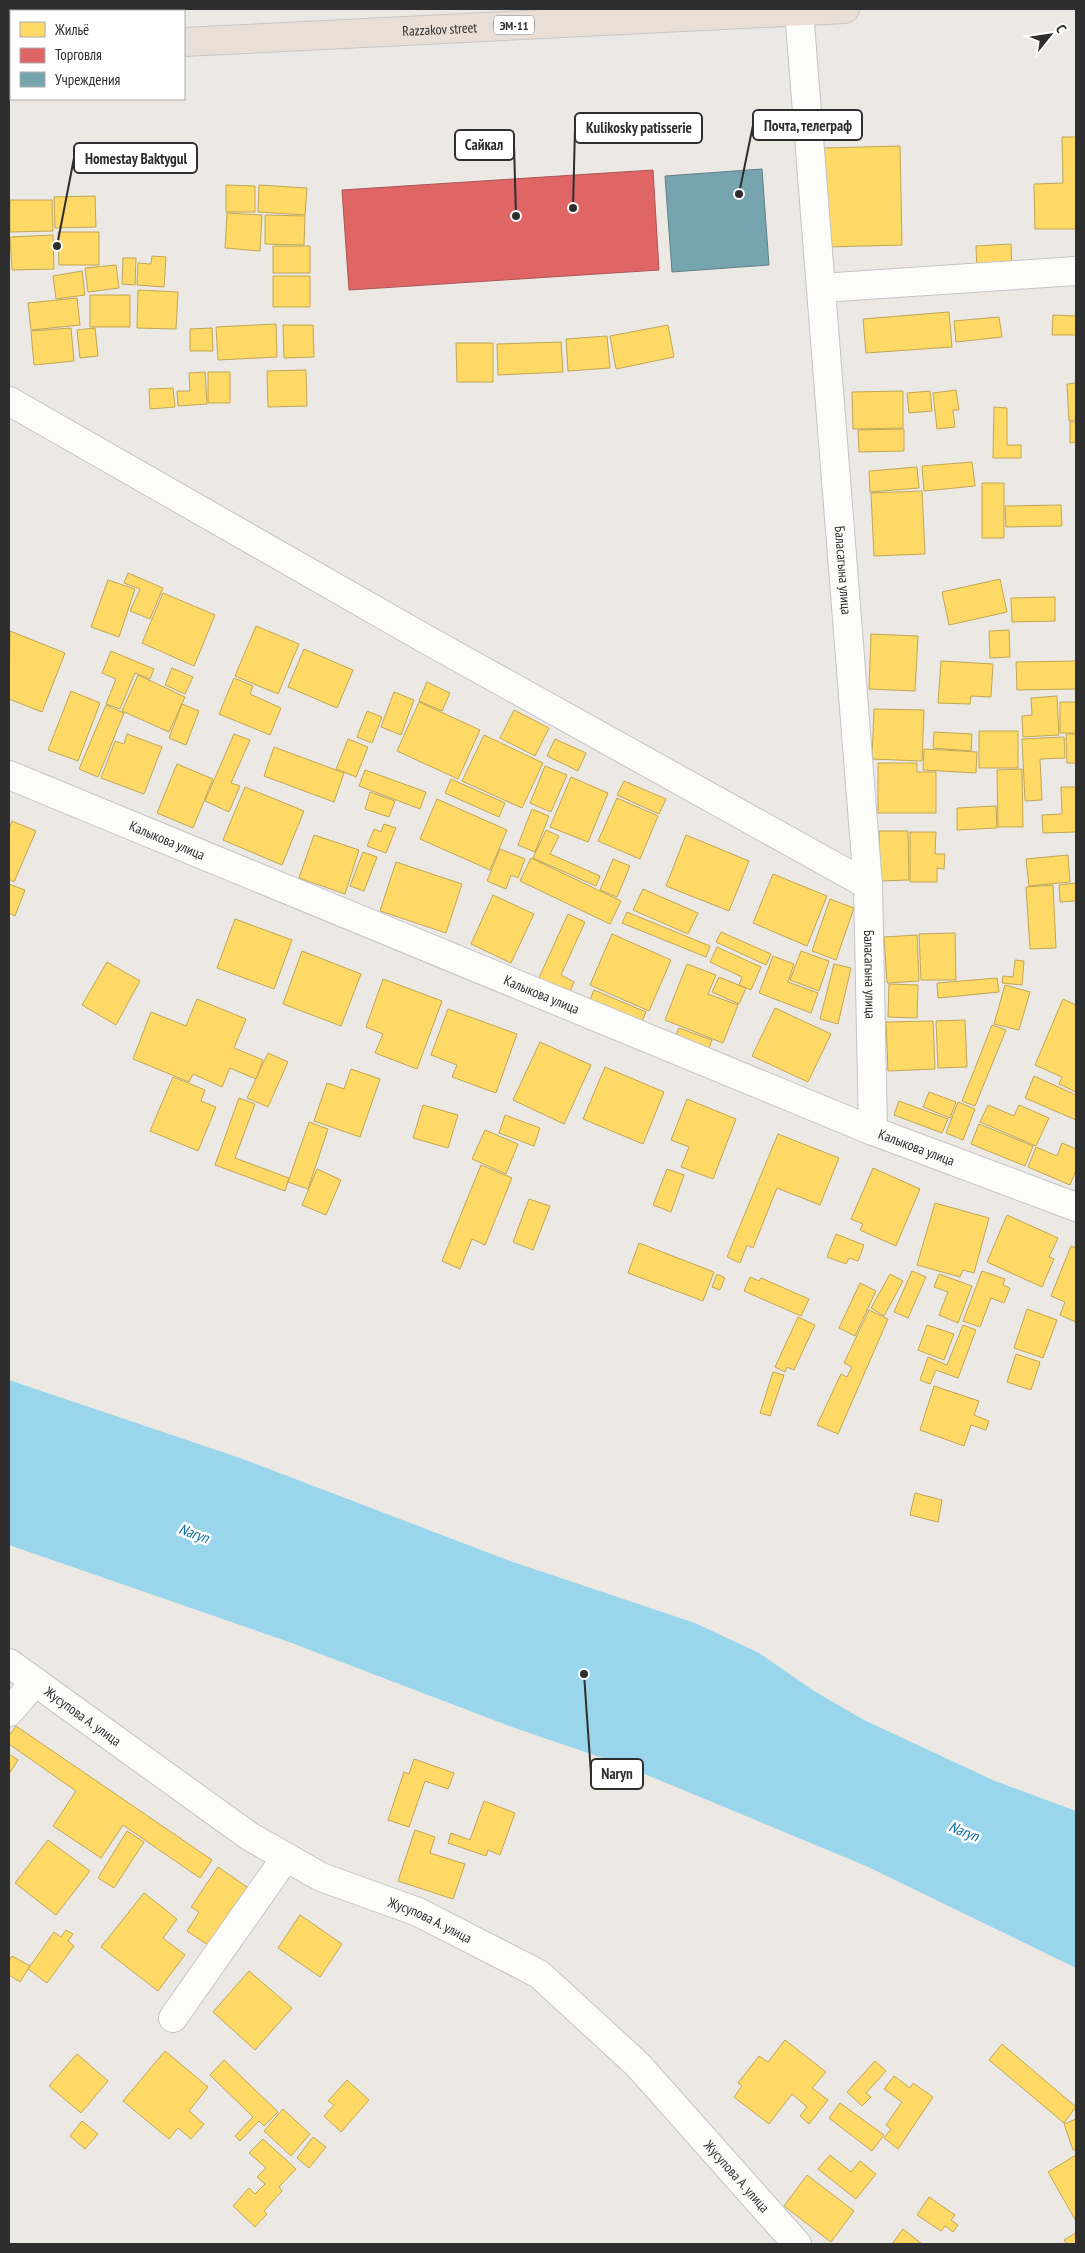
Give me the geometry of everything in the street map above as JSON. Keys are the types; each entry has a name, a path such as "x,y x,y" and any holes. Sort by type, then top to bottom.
{"highway":[{"name":"Razzakov street","path":"185,42 845,9"}],"street":[{"name":"Баласагына улица","path":"799,11 868,885 873,1131"},
{"path":"821,288 1076,271"},
{"path":"9,401 422,637 868,885"},
{"name":"Калыкова улица","path":"9,775 873,1131 1076,1208"},
{"name":"Жусупова А. улица","path":"9,1663 249,1836 321,1877 418,1912 539,1974 638,2065 797,2244"},
{"path":"9,1712 35,1682"},
{"path":"173,2018 286,1857"}],"water":[{"path":"9,1380 240,1458 510,1561 695,1623 759,1653 814,1691 864,1720 995,1781 1076,1811 1076,1968 866,1866 623,1765 512,1727 289,1642 9,1545"}],"building: Жильё":[{"path":"1062,137 1076,137 1076,229 1035,229 1034,184 1063,183"},
{"path":"900,146 902,245 827,247 824,148"},
{"path":"226,185 255,186 255,212 226,212"},
{"path":"259,185 307,188 305,215 258,212"},
{"path":"95,196 96,227 55,228 54,197"},
{"path":"10,200 52,200 53,231 10,232"},
{"path":"227,213 262,215 260,251 225,248"},
{"path":"265,215 305,216 304,245 265,244"},
{"path":"58,232 99,232 99,265 59,265"},
{"path":"53,235 54,269 12,270 10,237"},
{"path":"1011,244 1012,271 977,273 976,246"},
{"path":"273,246 310,246 310,273 273,273"},
{"path":"152,256 166,257 164,287 137,285 138,263 151,264"},
{"path":"123,258 136,258 135,285 122,284"},
{"path":"116,265 119,288 88,292 85,268"},
{"path":"82,271 85,295 56,299 53,276"},
{"path":"273,276 310,276 310,307 273,307"},
{"path":"138,290 178,292 176,329 137,328"},
{"path":"90,295 130,295 130,327 90,327"},
{"path":"77,298 80,325 31,330 28,303"},
{"path":"949,312 952,347 866,353 863,319"},
{"path":"1053,315 1076,316 1076,335 1052,335"},
{"path":"999,317 1002,337 956,342 954,321"},
{"path":"276,324 277,357 218,360 216,327"},
{"path":"283,325 313,325 314,357 284,358"},
{"path":"668,325 674,357 616,369 610,336"},
{"path":"71,328 74,361 34,365 31,331"},
{"path":"95,328 98,356 80,358 77,330"},
{"path":"212,328 213,351 190,351 190,329"},
{"path":"607,336 610,368 568,371 566,339"},
{"path":"561,342 563,372 498,375 497,344"},
{"path":"456,343 493,343 493,382 457,382"},
{"path":"306,370 307,406 268,407 267,371"},
{"path":"205,372 207,404 178,406 177,391 190,391 189,373"},
{"path":"208,372 230,372 230,403 208,403"},
{"path":"1076,383 1076,420 1069,421 1067,384"},
{"path":"173,388 175,407 150,409 149,389"},
{"path":"956,390 959,410 953,410 955,427 937,429 933,393"},
{"path":"903,391 903,428 853,429 852,392"},
{"path":"930,391 932,411 909,413 907,393"},
{"path":"994,407 1007,408 1007,445 1021,445 1021,458 993,458"},
{"path":"1070,422 1076,422 1076,442 1070,443"},
{"path":"904,429 904,451 859,452 858,430"},
{"path":"972,462 975,486 924,491 922,466"},
{"path":"917,467 919,488 870,492 869,471"},
{"path":"982,483 1004,483 1004,538 982,538"},
{"path":"922,491 925,554 874,556 871,493"},
{"path":"1061,505 1062,526 1006,527 1005,506"},
{"path":"128,573 163,588 150,619 130,611 140,589 124,583"},
{"path":"1000,579 1007,612 949,625 942,592"},
{"path":"108,580 135,589 119,637 91,627"},
{"path":"163,593 215,615 194,666 142,643"},
{"path":"1055,597 1055,621 1012,622 1011,598"},
{"path":"256,626 299,644 278,694 235,676"},
{"path":"1009,630 1010,657 990,658 989,631"},
{"path":"10,631 65,653 42,712 9,699"},
{"path":"871,634 918,636 915,691 869,689"},
{"path":"304,649 353,670 337,708 288,687"},
{"path":"111,651 154,669 150,679 135,673 120,709 106,704 116,679 102,673"},
{"path":"941,661 993,664 991,697 971,696 970,704 938,703"},
{"path":"1076,661 1076,689 1017,690 1016,662"},
{"path":"172,668 193,677 185,694 165,685"},
{"path":"138,675 185,697 169,732 122,711"},
{"path":"234,678 253,686 250,694 281,708 270,735 219,714"},
{"path":"427,682 450,693 442,711 419,701"},
{"path":"71,691 100,703 78,761 48,750"},
{"path":"394,692 414,700 401,735 381,727"},
{"path":"1057,696 1059,735 1023,737 1022,716 1032,715 1031,698"},
{"path":"419,702 480,730 458,779 397,751"},
{"path":"1060,702 1076,702 1076,733 1060,733"},
{"path":"182,704 199,711 186,745 169,738"},
{"path":"106,705 124,713 98,777 79,769"},
{"path":"874,709 924,710 922,761 872,759"},
{"path":"514,710 549,728 535,756 500,738"},
{"path":"367,711 382,717 372,743 357,737"},
{"path":"979,731 1018,731 1018,768 979,768"},
{"path":"934,732 972,734 971,751 933,748"},
{"path":"127,734 162,747 144,794 101,778 115,741 124,744"},
{"path":"234,734 250,740 231,783 240,786 229,812 205,801"},
{"path":"1066,734 1076,734 1076,763 1067,763"},
{"path":"484,735 543,763 522,808 462,781"},
{"path":"1064,737 1065,758 1040,759 1042,800 1025,801 1022,739"},
{"path":"348,739 368,747 356,777 336,769"},
{"path":"555,739 586,753 578,771 547,756"},
{"path":"274,747 344,773 334,802 264,776"},
{"path":"924,749 977,752 976,773 923,770"},
{"path":"878,763 917,763 917,772 936,772 936,813 878,813"},
{"path":"177,764 213,779 193,828 157,813"},
{"path":"545,766 567,775 551,812 530,803"},
{"path":"1022,769 1023,827 998,827 997,770"},
{"path":"365,770 426,792 420,809 359,786"},
{"path":"571,777 608,793 588,842 550,827"},
{"path":"451,779 505,803 499,817 445,793"},
{"path":"624,781 666,799 659,814 617,795"},
{"path":"245,787 304,811 282,865 223,840"},
{"path":"1061,787 1076,787 1076,832 1043,833 1042,815 1062,814"},
{"path":"370,792 395,801 389,817 365,809"},
{"path":"617,798 658,816 640,859 598,841"},
{"path":"437,799 507,830 490,870 420,839"},
{"path":"996,806 997,828 957,830 957,808"},
{"path":"532,809 549,816 535,852 518,845"},
{"path":"12,821 36,831 14,882 9,879 9,830"},
{"path":"384,824 396,828 386,853 367,846 374,829 381,832"},
{"path":"546,830 559,836 550,854 600,876 596,886 533,858"},
{"path":"879,831 908,831 909,880 880,881"},
{"path":"910,832 936,832 935,854 945,854 944,869 937,868 937,882 910,882"},
{"path":"314,835 359,850 345,894 299,878"},
{"path":"686,835 749,861 729,911 666,886"},
{"path":"500,849 525,859 518,878 511,875 506,889 487,881"},
{"path":"363,852 377,857 364,891 350,886"},
{"path":"1068,855 1070,882 1029,886 1026,859"},
{"path":"531,858 621,901 610,924 520,881"},
{"path":"613,859 630,866 617,897 600,890"},
{"path":"396,862 462,884 446,933 380,911"},
{"path":"773,874 827,896 807,946 753,923"},
{"path":"1076,883 1076,901 1060,902 1059,885"},
{"path":"9,884 25,890 15,916 9,913"},
{"path":"1053,885 1056,948 1030,949 1026,887"},
{"path":"643,889 698,913 688,934 633,910"},
{"path":"493,895 534,914 511,963 471,944"},
{"path":"830,899 854,908 836,960 812,951"},
{"path":"627,912 710,946 706,957 622,923"},
{"path":"568,914 585,922 561,975 574,982 568,997 537,982"},
{"path":"235,919 292,940 274,989 217,968"},
{"path":"721,932 771,954 766,965 716,942"},
{"path":"955,933 956,980 921,980 919,934"},
{"path":"612,934 671,960 649,1011 590,985"},
{"path":"917,935 919,981 887,983 884,937"},
{"path":"717,947 761,967 751,990 739,985 742,977 710,962"},
{"path":"302,951 361,974 341,1026 283,1004"},
{"path":"801,951 829,961 819,991 790,980"},
{"path":"773,956 794,964 788,982 818,993 811,1013 759,993"},
{"path":"1015,960 1024,961 1022,985 1002,983 1003,976 1013,977"},
{"path":"107,962 140,981 116,1025 82,1005"},
{"path":"687,964 716,975 708,994 738,1005 723,1043 665,1020"},
{"path":"834,964 851,968 838,1024 820,1019"},
{"path":"719,977 746,988 739,1004 712,992"},
{"path":"997,978 999,992 938,998 937,983"},
{"path":"383,979 442,1001 417,1069 375,1053 383,1034 366,1027"},
{"path":"889,984 918,985 917,1018 888,1017"},
{"path":"1005,985 1030,992 1019,1030 994,1024"},
{"path":"594,990 646,1012 640,1026 588,1004"},
{"path":"197,999 246,1019 234,1048 263,1060 256,1079 230,1068 222,1087 193,1074 189,1082 133,1059 151,1012 186,1026"},
{"path":"1063,999 1076,1005 1076,1092 1059,1084 1062,1077 1035,1065"},
{"path":"775,1008 831,1034 808,1082 752,1056"},
{"path":"448,1009 517,1034 496,1093 452,1077 457,1065 431,1055"},
{"path":"965,1020 967,1067 938,1068 936,1021"},
{"path":"933,1021 935,1069 888,1071 886,1022"},
{"path":"992,1025 1006,1030 975,1106 962,1101"},
{"path":"679,1028 712,1040 706,1056 673,1043"},
{"path":"540,1042 591,1065 564,1124 513,1100"},
{"path":"268,1053 288,1062 268,1107 247,1098"},
{"path":"605,1067 664,1092 643,1144 583,1119"},
{"path":"351,1069 380,1079 360,1137 314,1121 327,1083 344,1089"},
{"path":"1034,1076 1076,1095 1076,1120 1025,1098"},
{"path":"173,1077 205,1090 201,1101 216,1107 198,1151 150,1131"},
{"path":"929,1092 956,1102 950,1118 923,1107"},
{"path":"239,1098 255,1104 235,1158 289,1178 285,1191 215,1165"},
{"path":"687,1099 736,1119 713,1179 681,1167 689,1147 671,1140"},
{"path":"899,1101 948,1119 942,1133 894,1115"},
{"path":"958,1102 975,1109 963,1140 946,1133"},
{"path":"423,1105 458,1115 448,1148 413,1138"},
{"path":"988,1105 1014,1116 1019,1105 1049,1118 1036,1146 980,1122"},
{"path":"505,1115 540,1128 534,1146 499,1133"},
{"path":"309,1122 328,1129 308,1189 288,1182"},
{"path":"979,1124 1033,1146 1025,1166 971,1144"},
{"path":"485,1130 518,1144 506,1174 472,1159"},
{"path":"778,1134 839,1158 820,1205 777,1188 753,1248 747,1245 740,1263 727,1257"},
{"path":"1062,1143 1076,1149 1076,1170 1070,1185 1028,1167 1036,1147 1057,1156"},
{"path":"481,1165 512,1178 485,1245 472,1239 460,1269 442,1261"},
{"path":"873,1168 920,1189 896,1246 860,1230 863,1224 851,1219"},
{"path":"317,1169 341,1180 326,1215 302,1205"},
{"path":"667,1169 684,1175 671,1212 653,1205"},
{"path":"529,1199 550,1206 533,1250 513,1242"},
{"path":"935,1203 989,1218 974,1273 963,1270 960,1277 917,1265"},
{"path":"1007,1215 1058,1238 1049,1257 1054,1259 1042,1287 987,1262"},
{"path":"836,1234 864,1245 858,1261 849,1258 846,1264 827,1257"},
{"path":"639,1243 714,1272 703,1301 628,1273"},
{"path":"1071,1246 1076,1248 1076,1322 1060,1315 1065,1302 1051,1296"},
{"path":"912,1271 926,1277 908,1318 894,1312"},
{"path":"982,1271 1005,1279 1003,1285 1010,1288 1004,1303 991,1298 980,1327 963,1321"},
{"path":"717,1274 725,1278 720,1290 712,1287"},
{"path":"890,1274 903,1281 884,1316 871,1308"},
{"path":"939,1274 972,1286 958,1323 939,1315 948,1292 934,1287"},
{"path":"750,1277 759,1281 761,1278 809,1299 801,1316 744,1291"},
{"path":"860,1283 876,1291 855,1336 839,1328"},
{"path":"1027,1309 1057,1320 1043,1358 1014,1348"},
{"path":"869,1310 888,1319 838,1434 817,1425 841,1374 847,1377 852,1367 844,1363"},
{"path":"798,1317 815,1325 794,1370 787,1367 785,1372 775,1367"},
{"path":"927,1325 954,1334 944,1360 918,1350"},
{"path":"963,1325 976,1330 958,1378 936,1370 930,1384 920,1380 928,1357 947,1365"},
{"path":"1016,1354 1040,1362 1031,1390 1007,1382"},
{"path":"773,1372 784,1375 770,1416 760,1413"},
{"path":"934,1386 979,1401 974,1415 989,1421 986,1430 971,1425 964,1446 920,1430"},
{"path":"915,1493 942,1500 938,1522 910,1515"},
{"path":"16,1726 212,1860 200,1878 123,1825 101,1858 53,1826 76,1791 9,1744 9,1736"},
{"path":"9,1754 18,1760 9,1774"},
{"path":"414,1759 454,1773 448,1789 425,1781 409,1827 388,1820 404,1772 409,1774"},
{"path":"484,1801 515,1813 500,1855 488,1850 486,1856 448,1843 451,1833 470,1840"},
{"path":"415,1830 435,1837 430,1853 465,1864 453,1899 398,1881"},
{"path":"127,1831 144,1842 114,1888 98,1878"},
{"path":"48,1840 90,1871 56,1915 15,1883"},
{"path":"218,1867 247,1887 208,1945 187,1931 199,1912 191,1907"},
{"path":"144,1893 177,1919 163,1938 185,1955 158,1991 101,1947"},
{"path":"300,1915 342,1944 320,1977 278,1948"},
{"path":"66,1930 73,1934 68,1941 74,1946 47,1983 28,1969 54,1932 61,1937"},
{"path":"12,1956 30,1966 20,1982 9,1975 9,1961"},
{"path":"249,1971 292,2008 255,2050 213,2012"},
{"path":"785,2040 826,2072 812,2088 828,2100 809,2124 800,2116 807,2107 792,2094 769,2124 734,2097 742,2086 738,2083 759,2056 768,2062"},
{"path":"1002,2044 1076,2107 1064,2123 989,2060"},
{"path":"165,2051 208,2087 189,2111 204,2124 191,2139 178,2128 169,2139 123,2101"},
{"path":"77,2054 108,2081 81,2113 49,2086"},
{"path":"224,2060 278,2112 264,2126 259,2121 240,2141 235,2136 253,2117 210,2075"},
{"path":"875,2061 886,2071 866,2093 871,2097 862,2106 847,2092"},
{"path":"894,2076 910,2088 913,2083 933,2097 898,2149 884,2138 891,2129 886,2125 902,2102 884,2089"},
{"path":"347,2080 369,2100 341,2132 324,2116 334,2105 328,2101"},
{"path":"840,2103 884,2135 872,2151 829,2118"},
{"path":"283,2109 310,2134 291,2156 264,2131"},
{"path":"1076,2119 1076,2149 1073,2150 1064,2124"},
{"path":"82,2121 98,2134 85,2149 70,2136"},
{"path":"313,2137 326,2147 309,2168 297,2158"},
{"path":"263,2139 296,2169 279,2187 282,2191 264,2211 267,2214 255,2227 233,2206 249,2188 255,2194 265,2184 257,2177 266,2168 249,2153"},
{"path":"830,2155 851,2172 860,2161 876,2174 856,2199 818,2169"},
{"path":"1076,2155 1076,2221 1048,2172"},
{"path":"807,2175 854,2211 831,2242 784,2206"},
{"path":"929,2197 955,2215 951,2220 958,2225 953,2232 945,2226 941,2231 917,2215"},
{"path":"903,2229 922,2244 892,2244"},
{"path":"1076,2233 1076,2244 1067,2244 1064,2240"}],"building: Торговля":[{"path":"653,170 659,270 349,290 342,190"}],"building: Учреждения":[{"path":"762,169 769,265 672,272 665,176"}],"place":[{"name":"Почта, телеграф","path":"739,194"},
{"name":"Kulikosky patisserie","path":"573,208"},
{"name":"Сайкал","path":"516,216"},
{"name":"Homestay Baktygul","path":"57,246"},
{"name":"Naryn","path":"584,1674"}]}
